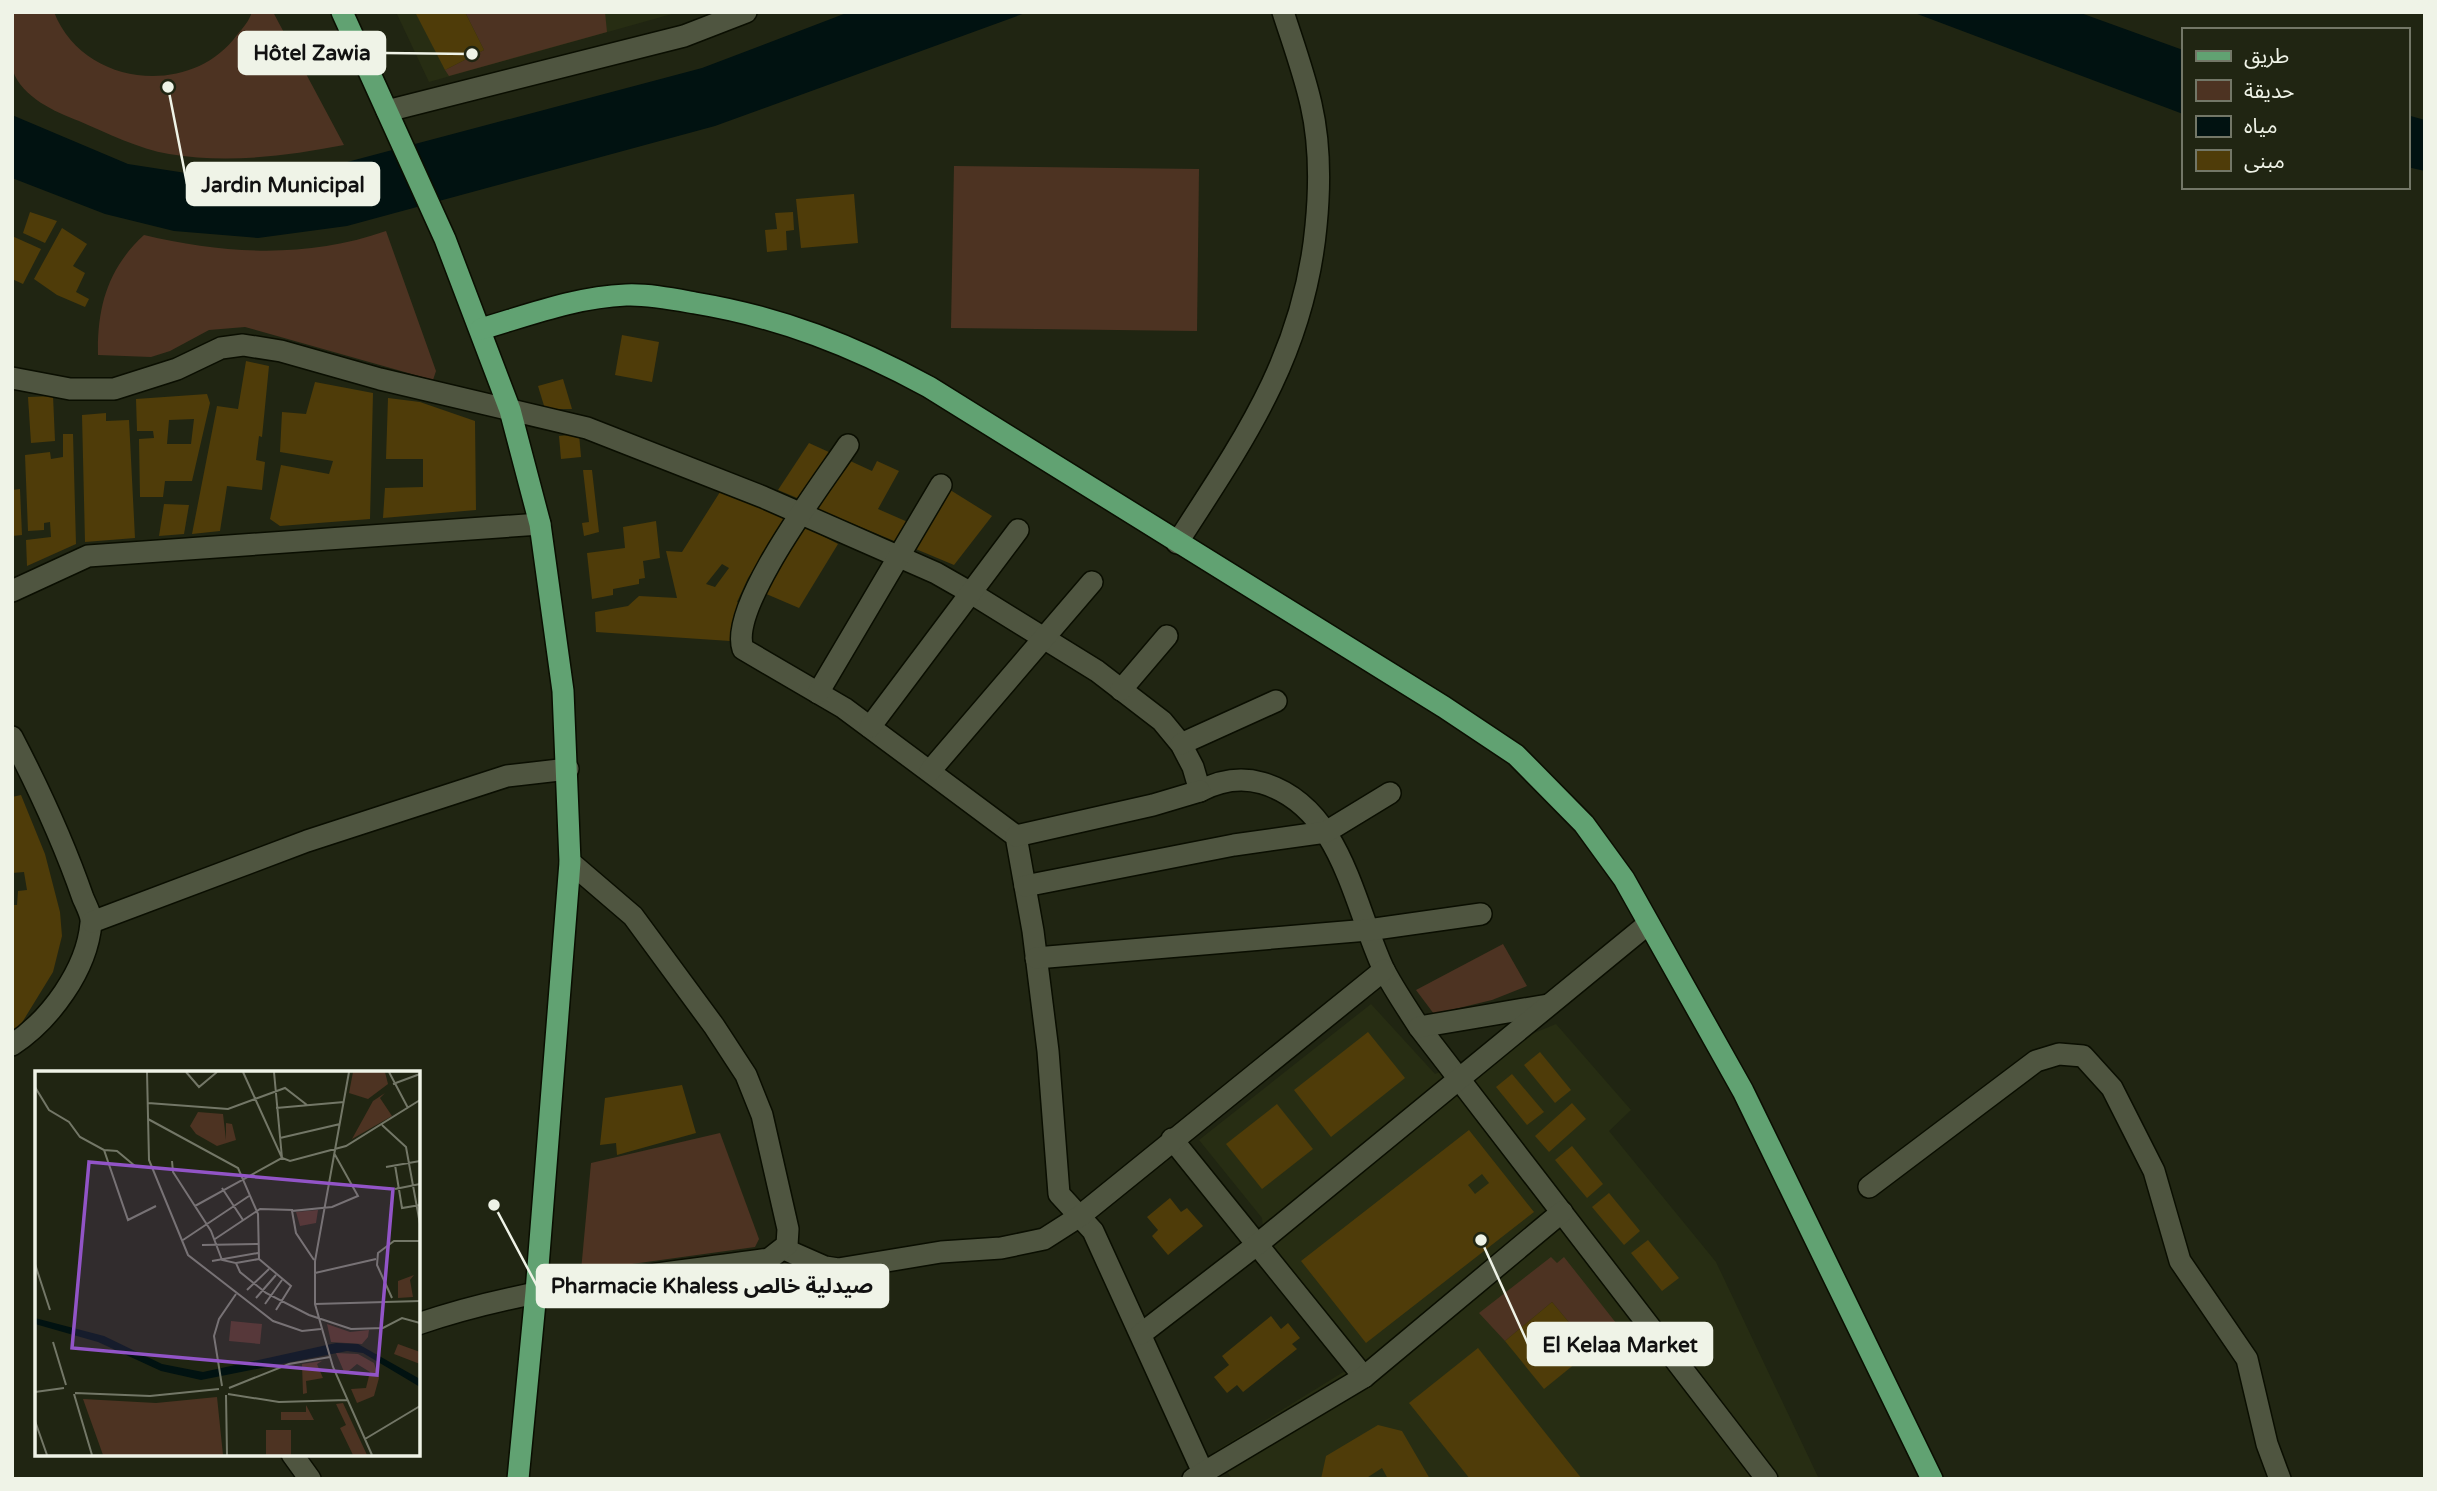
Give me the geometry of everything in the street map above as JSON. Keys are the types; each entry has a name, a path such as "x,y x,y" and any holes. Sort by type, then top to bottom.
{"main road":[{"path":"342,12 444,239 481,329 510,410 540,524 563,691 570,862 536,1292 518,1479"},
{"path":"481,329 556,306 628,295 737,310 806,329 868,354 929,387 1516,755 1584,824 1624,879 1743,1091 1932,1479"}],"street":[{"path":"391,118 684,36 746,12"},
{"path":"1177,543 1248,433 1274,383 1295,334 1312,267 1319,197 1317,145 1311,105 1283,12"},
{"path":"12,378 81,390 114,389 177,369 221,348 243,345 281,351 587,428 802,514 898,556 971,593 1045,639 1162,721 1181,744 1193,767 1200,791"},
{"path":"848,445 802,514 750,601 743,620 740,641 749,654 818,692 870,727 1016,836 1048,1051 1059,1194 1093,1231 1141,1334 1200,1477 1364,1377 1562,1212"},
{"path":"818,692 941,485"},
{"path":"12,591 88,556 540,524"},
{"path":"870,727 1018,530"},
{"path":"930,771 1092,582"},
{"path":"1121,690 1167,636"},
{"path":"1181,744 1276,701"},
{"path":"12,737 55,828 92,922 77,969 65,992 55,1007 12,1045"},
{"path":"92,922 307,841 507,776 568,769"},
{"path":"1016,836 1153,805 1200,791 1217,782 1256,781 1276,787 1310,809 1326,832 1350,881 1384,970 1419,1027 1768,1479"},
{"path":"1025,887 1234,845 1326,832 1390,793"},
{"path":"420,1323 474,1305 536,1292 769,1259 784,1249 788,1229 762,1115 746,1075 714,1026 633,916 570,862"},
{"path":"1036,958 1368,930 1481,914"},
{"path":"1141,1334 1259,1243 1648,924"},
{"path":"784,1249 825,1267 838,1269 1044,1238 1080,1216 1384,970"},
{"path":"1419,1027 1550,1004"},
{"path":"1869,1187 2036,1061 2059,1054 2083,1056 2112,1088 2154,1171 2180,1261 2248,1359 2267,1444 2280,1479"},
{"path":"1172,1139 1259,1243 1364,1377"},
{"path":"293,1456 310,1479"}],"shaded area":[{"path":"396,12 679,12 429,82"},
{"path":"1371,1004 1435,1074 1556,1024 1631,1110 1609,1131 1716,1262 1819,1479 1232,1479 1214,1452 1345,1371 1267,1272 1262,1218 1199,1140"}],"green space":[{"path":"12,12 54,12 68,37 88,56 113,69 139,75 167,75 193,69 217,55 241,30 252,12 273,12 344,145 279,155 213,158 169,154 123,140 50,108 24,89 17,80 12,65"},
{"path":"465,12 605,12 607,32 449,76 445,70 484,50"},
{"path":"954,166 1199,169 1197,331 951,328"},
{"path":"386,231 436,371 433,380 245,327 209,330 170,351 151,357 98,355 100,321 107,289 121,261 144,235 205,246 265,251 326,246"},
{"path":"1503,944 1527,986 1492,1000 1434,1014 1416,990"},
{"path":"720,1133 759,1239 755,1247 581,1271 591,1163"},
{"path":"1551,1257 1557,1263 1564,1257 1620,1328 1592,1350 1552,1302 1505,1341 1479,1313"}],"water":[{"path":"849,12 1028,12 715,126 347,226 258,238 174,231 105,214 12,178 12,115 128,164 186,173 255,174 332,166 702,68"},
{"path":"1912,12 2078,12 2182,50 2182,114"},
{"path":"2409,116 2425,120 2425,171 2409,167"}],"building":[{"path":"415,12 465,12 484,50 445,70"},
{"path":"854,194 858,243 801,248 796,199"},
{"path":"30,212 57,221 45,243 23,233"},
{"path":"793,212 794,230 786,231 787,250 767,252 765,230 777,229 775,213"},
{"path":"62,228 87,244 73,266 85,273 76,292 89,299 85,307 57,295 34,279"},
{"path":"12,236 41,249 23,284 12,279"},
{"path":"622,335 659,342 652,382 615,375"},
{"path":"246,361 269,366 262,437 259,436 256,460 265,462 262,490 227,486 220,531 192,534 217,406 238,409"},
{"path":"563,379 572,409 545,409 538,386"},
{"path":"315,382 373,393 370,519 280,526 270,519 281,465 329,474 333,461 280,452 282,412 306,414"},
{"path":"207,394 210,403 192,481 165,481 163,497 140,497 139,439 154,438 153,431 137,431 136,399","holes":["194,419 191,444 167,444 169,420"]},
{"path":"53,396 55,441 31,443 28,397"},
{"path":"388,398 420,402 475,421 476,510 383,518 385,488 423,487 423,459 386,459"},
{"path":"106,413 106,421 129,420 135,538 85,542 82,415"},
{"path":"63,434 73,434 76,544 27,566 26,540 51,537 50,522 44,523 44,530 28,531 25,455 50,452 51,459 63,457"},
{"path":"579,434 581,457 561,459 559,436"},
{"path":"809,443 831,453 802,500 778,490"},
{"path":"846,459 872,471 877,461 899,471 878,509 910,523 899,543 815,508"},
{"path":"583,470 592,470 599,532 584,536 582,523 589,522"},
{"path":"947,488 992,516 954,565 911,547"},
{"path":"20,489 22,535 12,536 12,490"},
{"path":"720,492 788,518 748,578 737,602 741,604 730,641 596,632 595,612 628,606 639,596 677,598 666,551 682,552","holes":["722,564 729,568 715,587 706,584"]},
{"path":"164,504 189,505 184,534 159,536"},
{"path":"656,521 660,558 643,561 645,578 639,579 639,584 613,589 613,595 592,599 587,553 625,548 623,527"},
{"path":"804,526 838,544 799,608 764,593"},
{"path":"21,795 45,854 60,912 62,936 53,972 15,1034 12,1033 12,905 17,905 18,891 27,890 24,872 12,873 12,797"},
{"path":"1368,1032 1405,1078 1331,1137 1294,1090"},
{"path":"1540,1052 1571,1090 1555,1103 1524,1065"},
{"path":"1512,1074 1544,1112 1527,1125 1496,1087"},
{"path":"682,1085 696,1133 617,1155 616,1143 600,1145 605,1098"},
{"path":"1572,1103 1586,1119 1549,1152 1535,1136"},
{"path":"1277,1104 1313,1149 1262,1189 1226,1144"},
{"path":"1469,1130 1534,1212 1366,1343 1301,1261","holes":["1482,1174 1489,1183 1475,1194 1468,1185"]},
{"path":"1572,1146 1603,1184 1587,1198 1555,1160"},
{"path":"1609,1193 1640,1231 1624,1245 1592,1207"},
{"path":"1170,1198 1181,1212 1187,1208 1203,1226 1168,1255 1152,1236 1158,1230 1147,1217"},
{"path":"1648,1240 1679,1278 1662,1291 1631,1253"},
{"path":"1552,1302 1592,1350 1544,1389 1505,1341"},
{"path":"1271,1316 1281,1329 1288,1323 1300,1338 1292,1344 1297,1349 1243,1392 1237,1385 1227,1393 1214,1377 1229,1365 1222,1356"},
{"path":"1478,1348 1582,1479 1470,1479 1409,1403"},
{"path":"1378,1425 1402,1431 1430,1479 1388,1479 1382,1468 1365,1479 1321,1479 1326,1456"}],"place":[{"name":"Hôtel Zawia","path":"472,54"},
{"name":"Jardin Municipal","path":"168,87"},
{"name":"Pharmacie Khaless صيدلية خالص","path":"494,1205"},
{"name":"El Kelaa Market","path":"1481,1240"}]}
